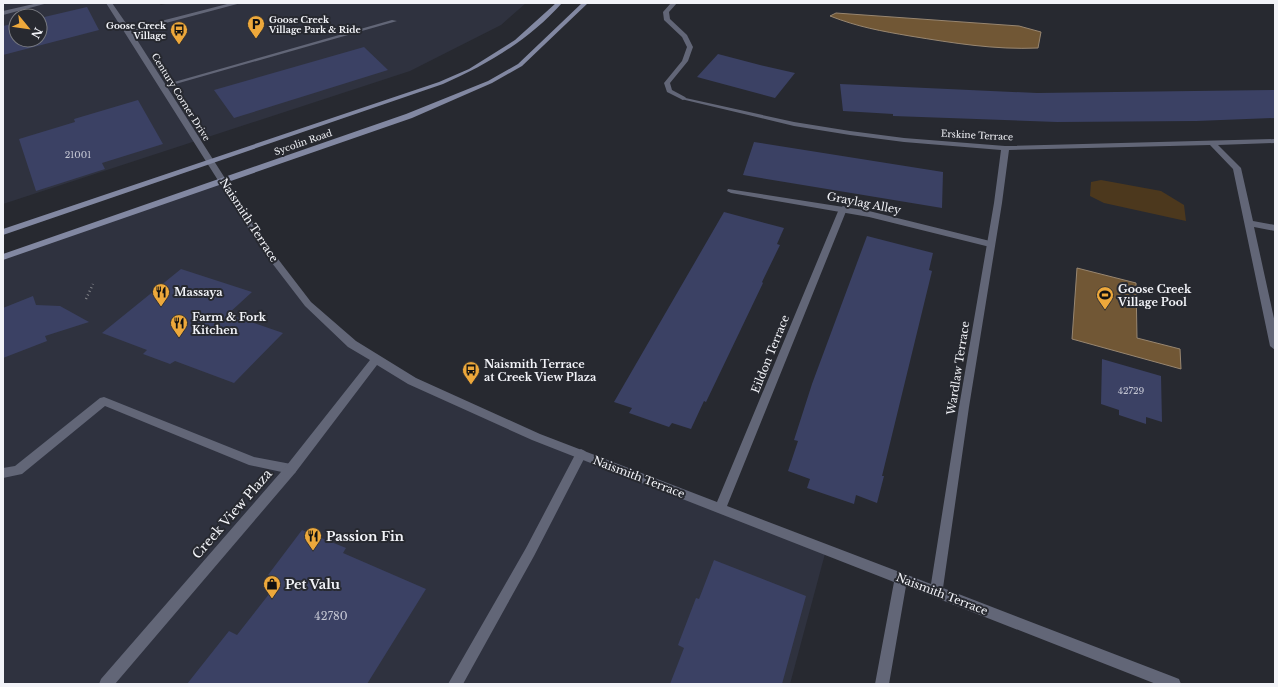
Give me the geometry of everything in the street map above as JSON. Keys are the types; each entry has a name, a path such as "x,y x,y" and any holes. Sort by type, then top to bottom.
{"main road":[{"name":"Sycolin Road","path":"3,232 400,98 471,70 517,41 559,3"},
{"name":"Sycolin Road","path":"3,257 409,116 490,82 520,65 585,3"}],"street":[{"path":"3,13 45,3"},
{"name":"Century Corner Drive","path":"109,3 164,86 211,162"},
{"path":"128,31 238,3"},
{"name":"Erskine Terrace","path":"674,3 666,12 667,20 685,36 690,47 685,61 667,83 669,91 682,98 794,124 904,140 1005,148 1275,141"},
{"path":"164,86 394,21"},
{"path":"1211,142 1237,168 1275,346"},
{"name":"Wardlaw Terrace","path":"936,592 990,244 998,203 1005,148"},
{"name":"Naismith Terrace","path":"211,162 264,248 308,304 352,344 412,381 536,437 936,592 1152,680 1174,684"},
{"name":"Graylag Alley","path":"731,191 869,214 990,244"},
{"name":"Eildon Terrace","path":"720,509 843,209"},
{"path":"1249,223 1275,228"},
{"name":"Creek View Plaza","path":"106,684 291,469 376,360"},
{"path":"3,473 18,470 104,401 253,462 291,469"},
{"path":"455,684 530,552 581,454"},
{"path":"882,684 901,579"}],"path":[{"path":"86,299 93,284"}],"shaded area":[{"path":"3,3 158,3 161,5 170,3 526,3 501,25 410,71 3,204"},
{"path":"836,13 1019,26 1041,32 1038,48 990,47 942,41 870,28 830,16"},
{"path":"223,180 264,248 308,304 377,359 536,437 826,550 790,684 3,684 3,257"},
{"path":"1101,180 1161,191 1184,205 1186,221 1104,203 1090,196 1091,182"},
{"name":"Goose Creek Village Pool","path":"1077,268 1136,283 1137,338 1180,349 1181,369 1072,339"}],"building":[{"path":"87,7 99,30 48,43 48,16"},
{"path":"8,25 8,48 30,48 3,55 3,26"},
{"path":"364,47 388,70 234,118 214,90"},
{"path":"718,54 795,73 775,98 697,77"},
{"path":"840,84 1037,93 1275,90 1275,118 1196,121 1057,122 893,116 893,114 843,111"},
{"path":"138,100 163,144 102,163 105,169 36,191 19,139 75,122 74,119"},
{"path":"754,142 943,172 942,208 743,175"},
{"path":"724,212 784,228 777,244 780,245 762,282 763,283 706,402 704,401 691,429 672,423 669,427 629,413 632,408 614,402"},
{"path":"867,236 933,253 929,270 932,271 882,476 884,476 877,503 856,495 854,504 807,488 810,479 788,471 798,441 794,440 812,384"},
{"path":"181,269 252,292 228,314 283,333 234,383 175,361 170,364 143,354 147,350 102,333"},
{"path":"33,296 36,305 60,306 89,322 45,336 47,341 3,358 3,308"},
{"path":"1102,359 1161,376 1162,422 1146,417 1146,424 1119,415 1119,410 1101,404"},
{"path":"302,530 346,548 343,553 426,589 367,684 187,684 229,631 237,635 280,580 268,575"},
{"path":"714,560 806,596 782,684 670,684 684,648 678,645 696,598 699,599"}],"place":[{"name":"Goose Creek Village Park & Ride","path":"256,39"},
{"name":"Goose Creek Village","path":"179,45"},
{"name":"Massaya","path":"161,307"},
{"name":"Goose Creek Village Pool","path":"1105,310"},
{"name":"Farm & Fork Kitchen","path":"179,338"},
{"name":"Naismith Terrace at Creek View Plaza","path":"471,385"},
{"name":"Passion Fin","path":"313,551"},
{"name":"Pet Valu","path":"272,599"}]}
